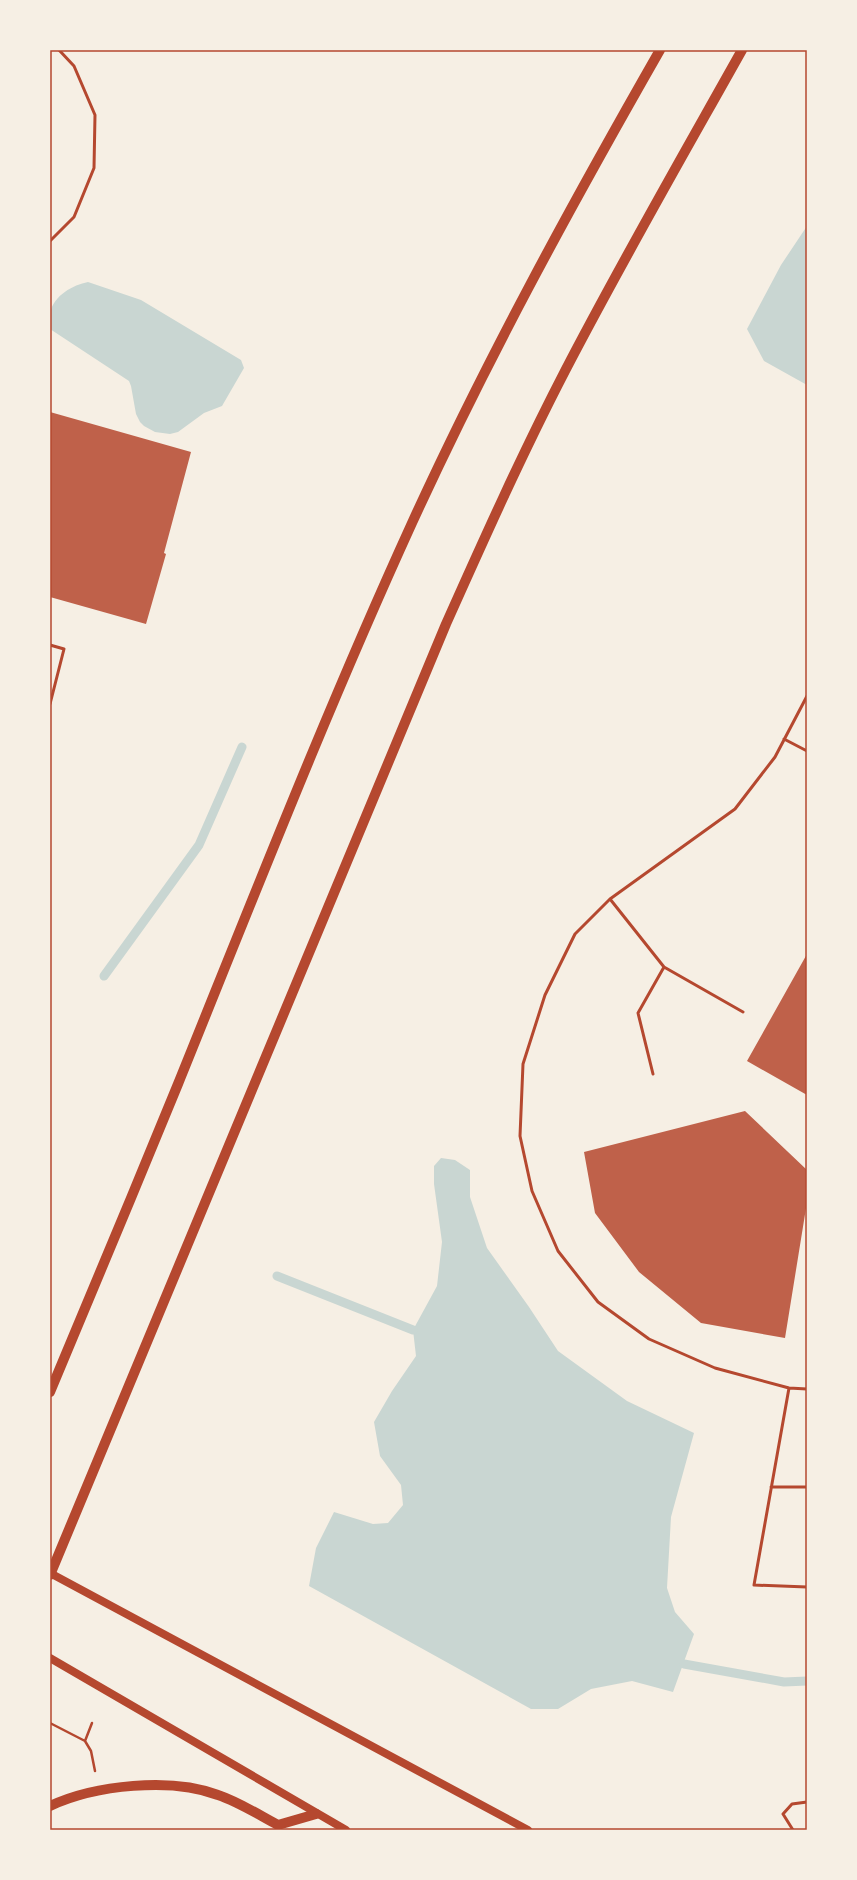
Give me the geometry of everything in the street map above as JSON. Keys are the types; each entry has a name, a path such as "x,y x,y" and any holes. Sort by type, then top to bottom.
{"main road":[{"path":"50,1392 180,1080 335,696 410,527 491,361 573,204 660,50"},
{"path":"528,1830 50,1574 446,624 503,497 565,371 742,50"},
{"path":"50,1658 316,1814 346,1830"},
{"path":"50,1806 66,1798 100,1790 153,1786 182,1787 218,1794 278,1825 316,1814"}],"lane":[{"path":"50,241 74,217 94,168 95,115 74,66 59,50"},
{"path":"50,645 64,649 50,704"},
{"path":"807,696 775,756 735,809 610,898 576,934 546,994 523,1064 520,1136 532,1191 558,1250 598,1302 649,1339 715,1368 789,1388 807,1389"},
{"path":"784,739 807,751"},
{"path":"610,898 664,966 743,1012"},
{"path":"653,1074 638,1014 664,966"},
{"path":"789,1388 754,1585 807,1587"},
{"path":"771,1487 807,1487"},
{"path":"793,1830 783,1814 792,1804 807,1802"}],"path":[{"path":"50,1723 85,1741 91,1751 96,1775"},
{"path":"85,1741 92,1723"}],"shaded area":[{"path":"807,226 807,385 764,361 747,329 781,265"},
{"path":"88,282 141,300 241,360 244,368 222,406 204,413 178,432 170,434 155,432 144,426 136,414 129,381 50,329 50,313 52,307 60,296 70,288"},
{"path":"441,1158 455,1160 470,1170 470,1197 487,1248 558,1351 627,1401 694,1433 671,1517 667,1588 675,1612 694,1634 673,1692 632,1681 591,1689 558,1709 531,1709 309,1586 316,1548 334,1512 373,1524 388,1523 403,1505 401,1485 380,1456 374,1422 392,1391 416,1356 413,1330 437,1286 442,1242 434,1184 434,1166"}],"building":[{"path":"50,412 191,452 164,553 166,554 146,624 50,597"},
{"path":"807,954 807,1095 747,1061"},
{"path":"745,1111 807,1170 807,1202 785,1338 701,1323 639,1272 595,1213 584,1152"}],"waterway":[{"path":"104,976 199,845 242,747"},
{"path":"277,1276 413,1330"},
{"path":"684,1664 784,1682 807,1681"}]}
